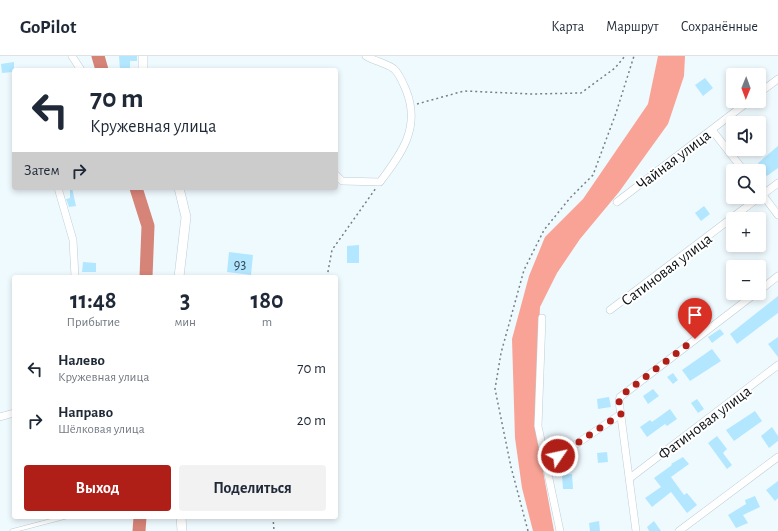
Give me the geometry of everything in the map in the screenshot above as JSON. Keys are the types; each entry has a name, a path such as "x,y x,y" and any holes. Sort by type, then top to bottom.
{"street":[{"path":"72,56 80,68"},
{"path":"142,56 143,68"},
{"path":"338,177 342,181 380,182 400,156 409,134 411,106 402,82 394,69 366,56"},
{"path":"766,88 778,79"},
{"name":"Чайная улица","path":"617,202 740,108"},
{"path":"712,130 739,164"},
{"name":"Сатиновая улица","path":"766,190 778,183"},
{"path":"59,190 73,240 75,275"},
{"path":"179,190 186,217 179,275"},
{"path":"766,199 778,215"},
{"name":"Сатиновая улица","path":"610,310 747,204"},
{"path":"766,285 778,276"},
{"path":"636,531 620,397 747,300"},
{"path":"542,318 538,426 560,531"},
{"name":"Фатиновая улица","path":"630,478 778,365"},
{"path":"0,417 12,414"},
{"path":"545,465 621,414"},
{"path":"679,531 778,457"},
{"path":"181,519 182,531"}],"lane":[{"path":"12,531 57,519"}],"path":[{"path":"411,106 464,91 532,94 581,93 615,68 625,56"},
{"path":"528,531 511,467 495,389 500,354 524,270 544,230 570,198 593,175 616,113 634,56"},
{"path":"328,275 332,250 380,182"},
{"path":"274,519 274,531"}],"shaded area":[{"path":"658,56 685,56 684,76 668,124 619,192 580,239 557,273 540,307 535,413 539,449 554,531 533,531 522,488 515,438 512,339 529,276 545,237 583,199 648,104"}],"building":[{"path":"119,56 137,56 137,61 130,61 130,68 120,68"},
{"path":"14,62 12,72 2,73 1,64"},
{"path":"705,78 713,88 703,96 695,85"},
{"path":"778,146 778,168 767,176 766,164 758,163"},
{"path":"70,190 72,190 76,206 69,207 66,199 70,198"},
{"path":"704,206 710,214 701,221 695,213"},
{"path":"359,245 359,263 347,263 347,246"},
{"path":"229,252 253,255 251,275 227,272"},
{"path":"83,262 96,263 96,272 82,272"},
{"path":"778,296 778,313 737,344 730,334"},
{"path":"720,329 724,334 712,343 708,337"},
{"path":"778,337 778,357 768,344"},
{"path":"712,349 721,361 690,381 682,370"},
{"path":"673,373 678,380 673,384 667,377"},
{"path":"653,389 659,396 648,404 643,396"},
{"path":"609,397 611,407 598,409 597,399"},
{"path":"697,399 704,409 698,413 691,403"},
{"path":"670,409 677,419 667,426 665,424 647,437 640,427 650,420 652,422"},
{"path":"755,411 762,421 734,441 726,430"},
{"path":"772,427 778,436 778,441 769,448 761,436"},
{"path":"717,436 727,449 723,453 732,465 727,469 708,443"},
{"path":"607,452 608,462 598,463 597,453"},
{"path":"683,457 689,464 671,477 684,495 687,493 697,505 687,513 671,492 652,507 645,498 661,487 654,478 672,465 671,464"},
{"path":"572,474 573,489 563,489 562,475"},
{"path":"778,481 778,498 775,501 766,490"},
{"path":"755,496 760,507 743,515 748,523 736,528 728,515 746,504 745,500"},
{"path":"599,521 600,531 590,531 589,523"},
{"path":"654,521 661,531 649,531 647,527"}],"waterway":[{"path":"98,56 101,68"},
{"path":"137,190 148,226 146,275"},
{"path":"139,531 140,519"}],"route":[{"path":"558,456 621,414 619,401 620,397 695,339"}]}
